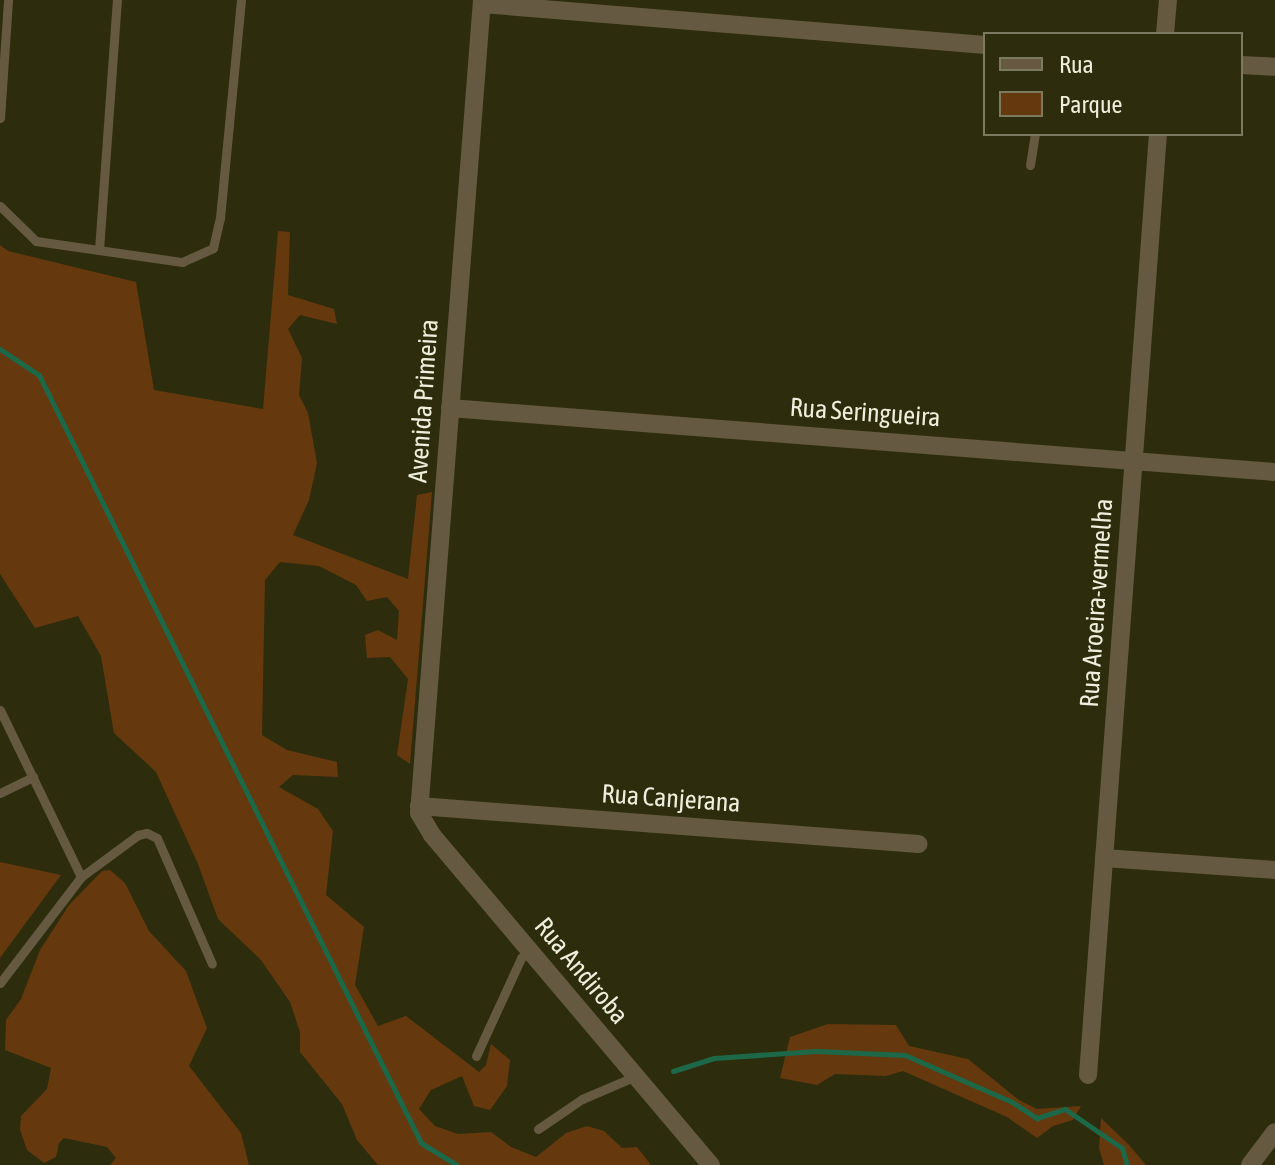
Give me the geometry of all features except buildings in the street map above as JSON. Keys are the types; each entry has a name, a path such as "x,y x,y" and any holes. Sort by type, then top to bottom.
{"street":[{"path":"1165,32 1168,0"},
{"path":"482,2 983,45"},
{"name":"Avenida Primeira","path":"419,806 482,2"},
{"path":"1243,65 1275,67"},
{"name":"Rua Aroeira-vermelha","path":"1088,1075 1158,136"},
{"name":"Rua Seringueira","path":"450,408 1275,472"},
{"name":"Rua Canjerana","path":"419,806 919,844"},
{"name":"Rua Andiroba","path":"419,806 419,813 432,835 711,1165"},
{"path":"1104,858 1275,870"},
{"path":"1250,1165 1275,1132"}],"lane":[{"path":"0,118 8,0"},
{"path":"99,250 117,0"},
{"path":"0,206 36,241 182,262 213,248 220,218 241,0"},
{"path":"1030,165 1035,136"},
{"path":"0,710 81,877"},
{"path":"0,793 33,777"},
{"path":"0,983 81,877 138,835 147,833 157,838 212,964"},
{"path":"476,1056 521,958 529,950"},
{"path":"538,1129 582,1099 636,1076"}],"green space":[{"path":"278,231 290,232 288,295 334,309 337,324 300,315 288,329 302,358 299,395 308,413 317,463 309,500 293,535 408,579 417,495 432,492 410,764 397,755 408,679 390,657 367,658 365,635 378,630 397,640 399,611 387,597 367,601 356,585 319,566 280,562 265,580 262,735 287,750 337,762 338,777 293,775 279,787 318,809 333,831 326,895 364,927 355,985 378,1026 406,1016 479,1072 486,1065 491,1044 510,1060 507,1086 490,1110 474,1106 462,1076 431,1090 419,1109 435,1126 458,1134 491,1132 511,1147 536,1157 566,1133 587,1126 604,1131 622,1148 637,1147 651,1165 378,1165 357,1140 342,1104 300,1052 300,1032 290,1002 261,960 218,919 198,864 156,772 114,733 101,656 78,616 35,628 0,574 0,245 8,251 136,282 154,390 263,409"},
{"path":"0,862 61,875 0,958"},
{"path":"110,870 125,883 149,931 186,971 207,1028 189,1066 241,1133 249,1165 110,1165 116,1158 107,1147 64,1138 59,1143 56,1157 44,1163 27,1150 20,1130 21,1116 47,1089 51,1068 5,1050 6,1020 21,999 40,950 69,905 102,871"},
{"path":"828,1024 896,1025 909,1046 968,1059 1019,1100 1037,1109 1081,1106 1073,1120 1053,1126 1037,1138 1007,1117 903,1071 886,1076 835,1074 817,1085 780,1078 790,1037"},
{"path":"1101,1118 1146,1165 1104,1165 1099,1148"}],"waterway":[{"path":"0,349 39,375 421,1143 457,1165"},
{"path":"673,1071 714,1058 817,1051 905,1055 1012,1102 1037,1118 1065,1109 1122,1148 1127,1165"}]}
